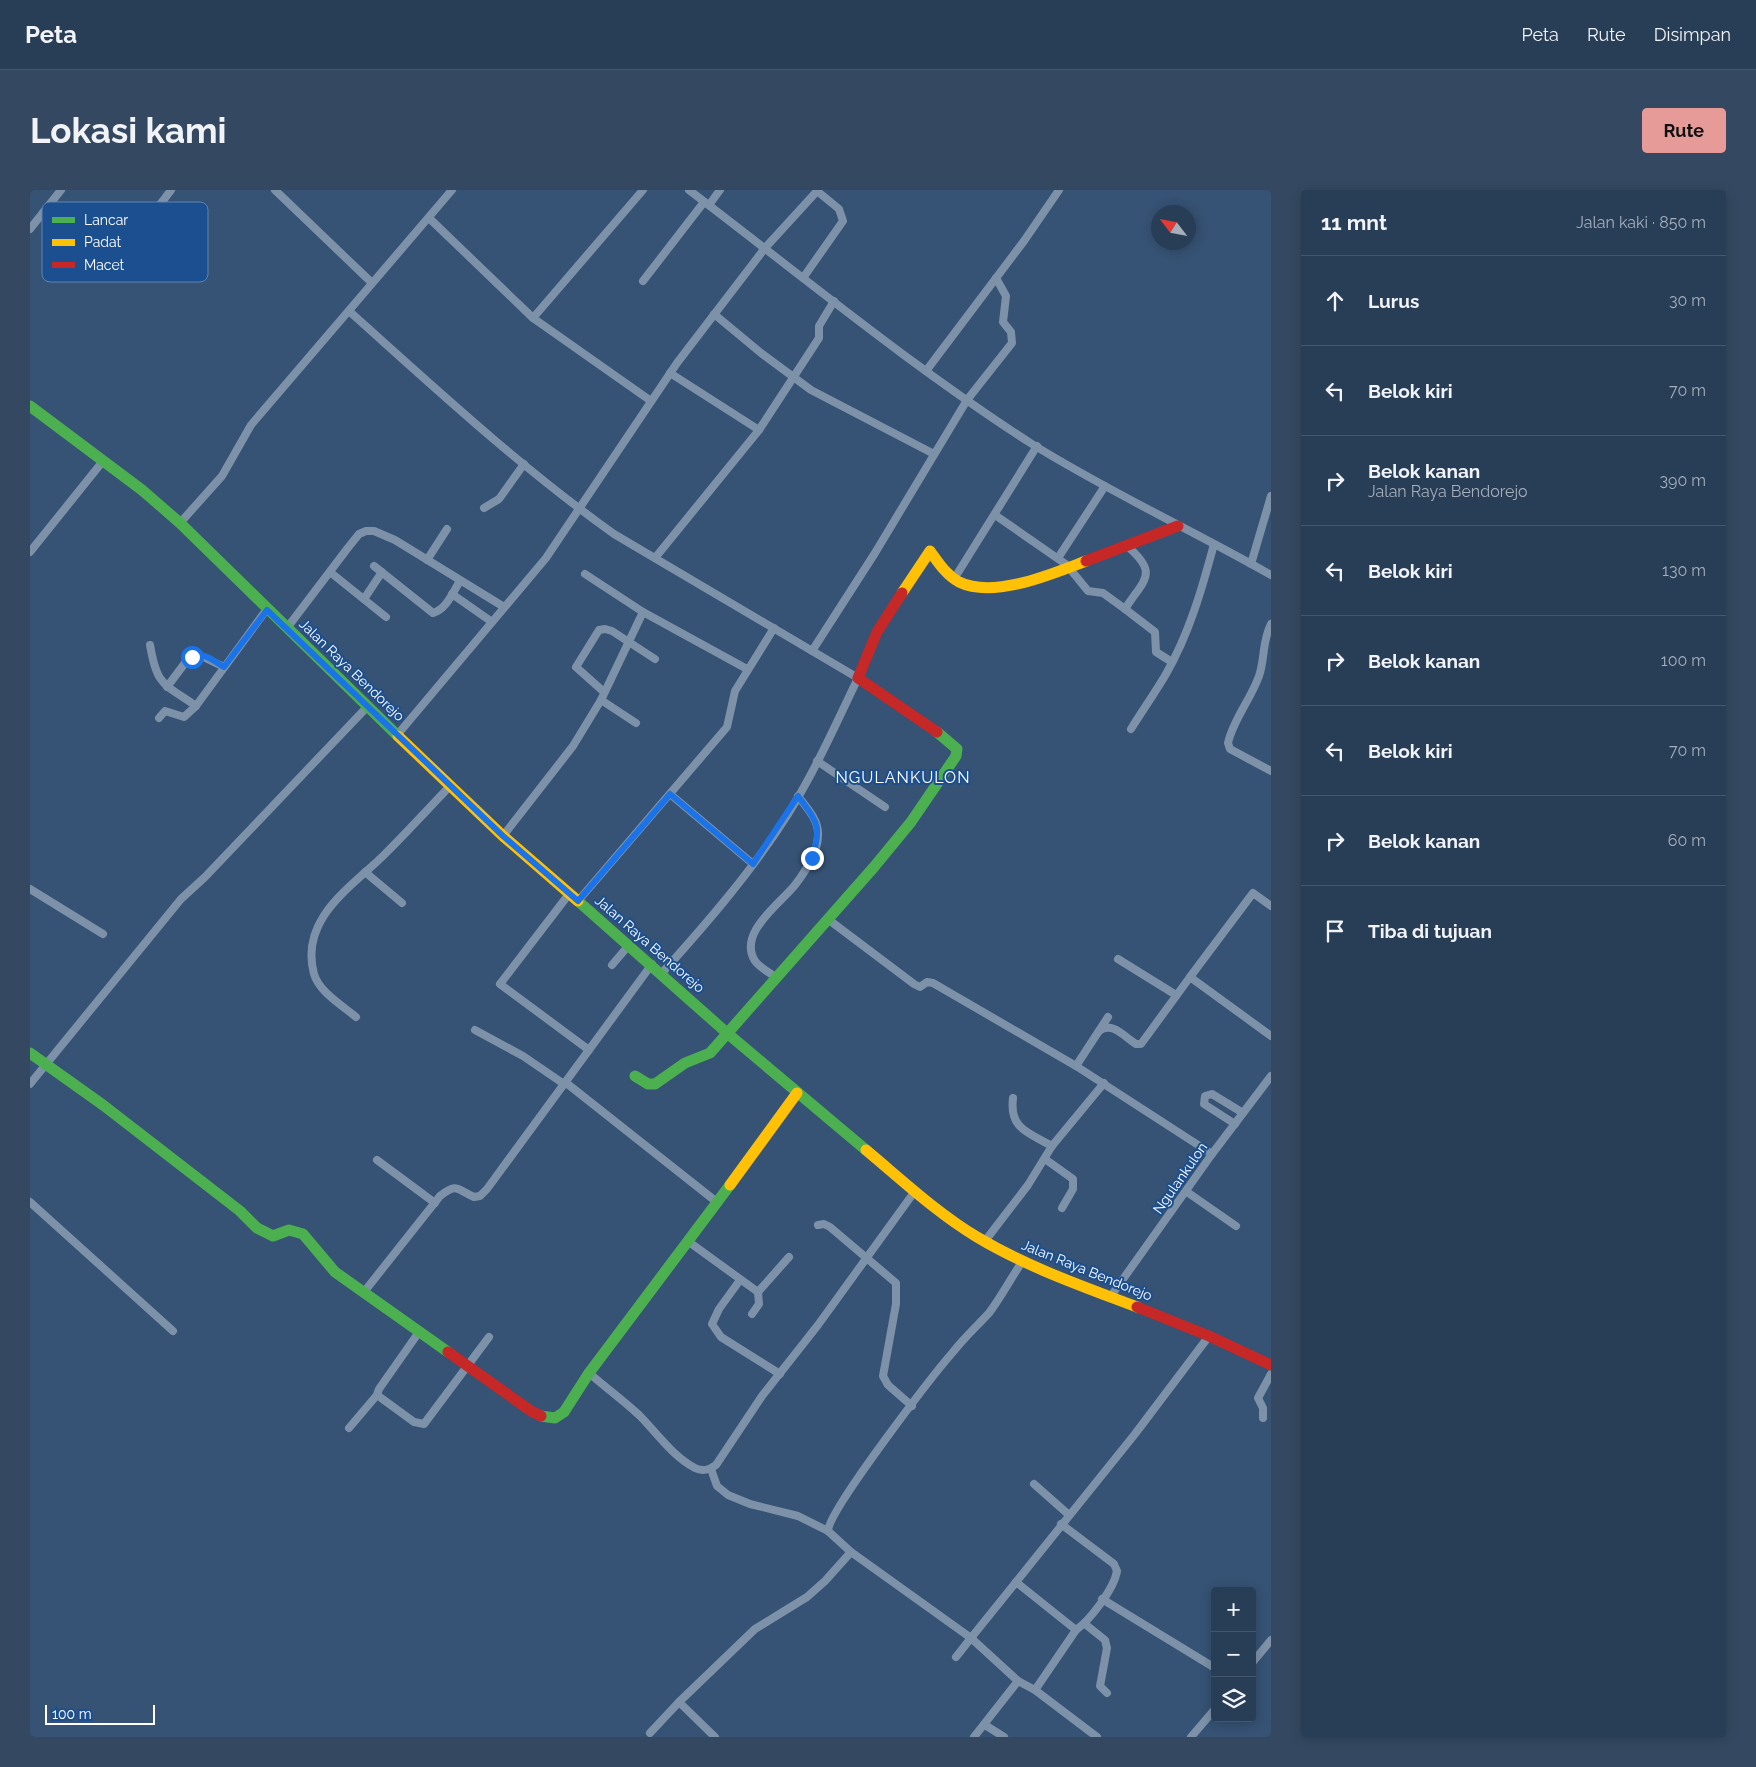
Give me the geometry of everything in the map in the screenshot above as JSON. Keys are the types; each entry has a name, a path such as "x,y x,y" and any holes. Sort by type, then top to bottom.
{"street":[{"path":"51,202 61,190"},
{"path":"161,202 171,190"},
{"path":"274,190 371,282"},
{"path":"180,523 222,476 252,424 349,311 371,282 452,190"},
{"path":"533,318 643,190"},
{"path":"688,190 926,372 967,400 1037,446 1105,486 1271,575"},
{"path":"643,281 720,190"},
{"path":"398,734 546,558 580,510 670,373 765,248 817,190 839,209 843,221 804,278"},
{"path":"926,372 1059,190"},
{"path":"30,229 42,214"},
{"path":"429,218 533,318 650,401"},
{"path":"812,651 875,553 967,400 1012,343 1011,332 1002,322 1006,296 996,278"},
{"path":"655,558 759,430 819,338 819,326 834,301"},
{"path":"349,311 456,407 580,510 655,558 858,678 952,743 957,749 956,756 947,771 911,822 829,920 710,1053 685,1063 656,1084 648,1084 635,1076"},
{"path":"714,314 793,378 825,398 934,454"},
{"path":"670,373 759,430"},
{"name":"Jalan Raya Bendorejo","path":"30,406 142,490 180,523 267,610 503,836 652,964 727,1033 915,1191 968,1231 1022,1262 1111,1296 1269,1361"},
{"path":"954,579 1037,446"},
{"path":"30,552 103,461"},
{"path":"484,508 498,499 524,464"},
{"path":"1066,565 1105,486"},
{"path":"1252,564 1271,496"},
{"path":"994,514 1066,565 1088,591 1103,593 1155,632 1156,652 1172,662"},
{"path":"662,973 690,942 753,864 798,796 818,761 858,678 877,632 930,550 937,562 954,579 962,583 984,588 1035,579 1066,565 1178,526"},
{"path":"427,560 447,529"},
{"path":"287,628 359,534 366,531 374,531 395,540 504,607"},
{"path":"1125,609 1141,588 1146,566 1143,560 1126,544"},
{"path":"1131,729 1172,662 1194,613 1214,544"},
{"path":"374,566 433,613 438,612 460,581"},
{"path":"330,572 386,617"},
{"path":"364,599 382,572"},
{"path":"585,574 643,612 747,669"},
{"path":"452,594 492,622"},
{"path":"159,718 164,711 184,717 196,706 267,610"},
{"path":"503,836 573,746 601,700 643,612"},
{"path":"1271,624 1265,636 1262,666 1258,679 1228,743 1230,749 1271,771"},
{"path":"589,1050 500,984 574,897 670,794 728,727 733,699 747,669 774,628"},
{"path":"604,692 577,669 576,665 599,630 612,631 654,659"},
{"path":"150,645 155,671 160,681 196,706"},
{"path":"167,686 185,663 197,654 224,667"},
{"path":"601,700 636,723"},
{"path":"30,1084 181,899 205,877 368,706"},
{"path":"818,761 885,807"},
{"path":"356,1017 319,984 314,975 313,941 327,909 451,785"},
{"path":"670,794 753,864"},
{"path":"776,978 756,963 751,950 756,932 764,916 795,885 812,858 819,834 812,815 798,796"},
{"path":"365,872 402,903"},
{"path":"30,889 103,934"},
{"path":"1099,1031 1105,1028 1112,1028 1133,1043 1141,1044 1253,893 1271,906"},
{"path":"829,920 914,984 920,987 927,982 933,983 1104,1083 1212,1154"},
{"path":"612,965 629,945"},
{"path":"1118,959 1176,995"},
{"path":"364,1292 435,1203 452,1188 460,1188 474,1197 480,1196 487,1189 652,964"},
{"path":"1190,977 1271,1036"},
{"path":"1076,1066 1108,1017"},
{"path":"475,1030 523,1056 565,1083 718,1203"},
{"path":"30,1053 103,1105 240,1211 257,1228 273,1236 289,1230 303,1234 335,1272 531,1411 544,1417 555,1418 564,1412 589,1373 689,1242 798,1093"},
{"name":"Ngulankulon","path":"1111,1296 1187,1192 1212,1154 1271,1076"},
{"path":"986,1241 1046,1159 1052,1146 1104,1083"},
{"path":"1235,1124 1204,1104 1205,1096 1212,1094 1243,1114"},
{"path":"1012,1098 1012,1116 1016,1123 1052,1146"},
{"path":"1046,1159 1073,1179 1073,1189 1062,1208"},
{"path":"377,1160 435,1203"},
{"path":"589,1373 637,1414 685,1461 696,1468 711,1469 716,1465 780,1374 915,1191"},
{"path":"1187,1192 1236,1226"},
{"path":"30,1202 174,1332"},
{"path":"818,1225 830,1226 896,1283 896,1304 883,1376 888,1386 912,1406"},
{"path":"689,1242 758,1292"},
{"path":"752,1314 759,1304 758,1292 789,1257"},
{"path":"828,1531 828,1525 833,1515 853,1483 952,1353 989,1312 1022,1262"},
{"path":"740,1280 719,1309 712,1324 714,1329 722,1337 780,1374"},
{"path":"349,1428 377,1395 379,1389 419,1332"},
{"path":"956,1657 1135,1434 1209,1336"},
{"path":"377,1395 414,1422 424,1424 489,1337"},
{"path":"1264,1418 1263,1408 1258,1398 1271,1374"},
{"path":"711,1469 717,1486 736,1500 798,1516 828,1531 851,1552 971,1638 1018,1681 1035,1690 1097,1737"},
{"path":"1034,1484 1069,1515"},
{"path":"1035,1690 1076,1630 1085,1624 1116,1578 1117,1571 1114,1564 1061,1524"},
{"path":"650,1732 755,1629 784,1613 819,1587 851,1552"},
{"path":"1016,1582 1076,1630"},
{"path":"1102,1599 1211,1666"},
{"path":"1085,1624 1105,1640 1107,1648 1100,1686 1107,1693"},
{"path":"1256,1659 1271,1640"},
{"path":"974,1737 1018,1681"},
{"path":"679,1702 715,1737"},
{"path":"1191,1737 1211,1714"},
{"path":"985,1725 1004,1737"}],"traffic: fast":[{"path":"30,406 142,490 180,523 398,736"},
{"path":"635,1076 648,1084 655,1084 685,1063 710,1053 874,867 911,822 956,756 957,749 937,732"},
{"path":"578,901 727,1033 866,1150"},
{"path":"30,1053 103,1105 240,1211 257,1228 273,1236 289,1230 303,1234 335,1272 448,1352"},
{"path":"541,1416 555,1418 564,1412 589,1373 730,1185"}],"traffic: slow":[{"path":"902,593 930,551 950,576 959,582 973,587 989,588 1023,583 1086,561"},
{"path":"398,736 503,836 578,901"},
{"path":"730,1185 797,1093"},
{"path":"866,1150 934,1207 977,1237 1035,1267 1137,1307"}],"traffic: jam":[{"path":"1086,561 1178,526"},
{"path":"902,593 877,632 858,678 937,732"},
{"path":"1137,1307 1209,1336 1271,1365"},
{"path":"448,1352 531,1411 541,1416"}],"district":[{"name":"NGULANKULON","path":"903,777"}],"route":[{"path":"192,657 197,654 203,655 224,667 267,610 503,836 578,901 670,794 753,864 798,796 812,815 819,834 812,858"}]}
